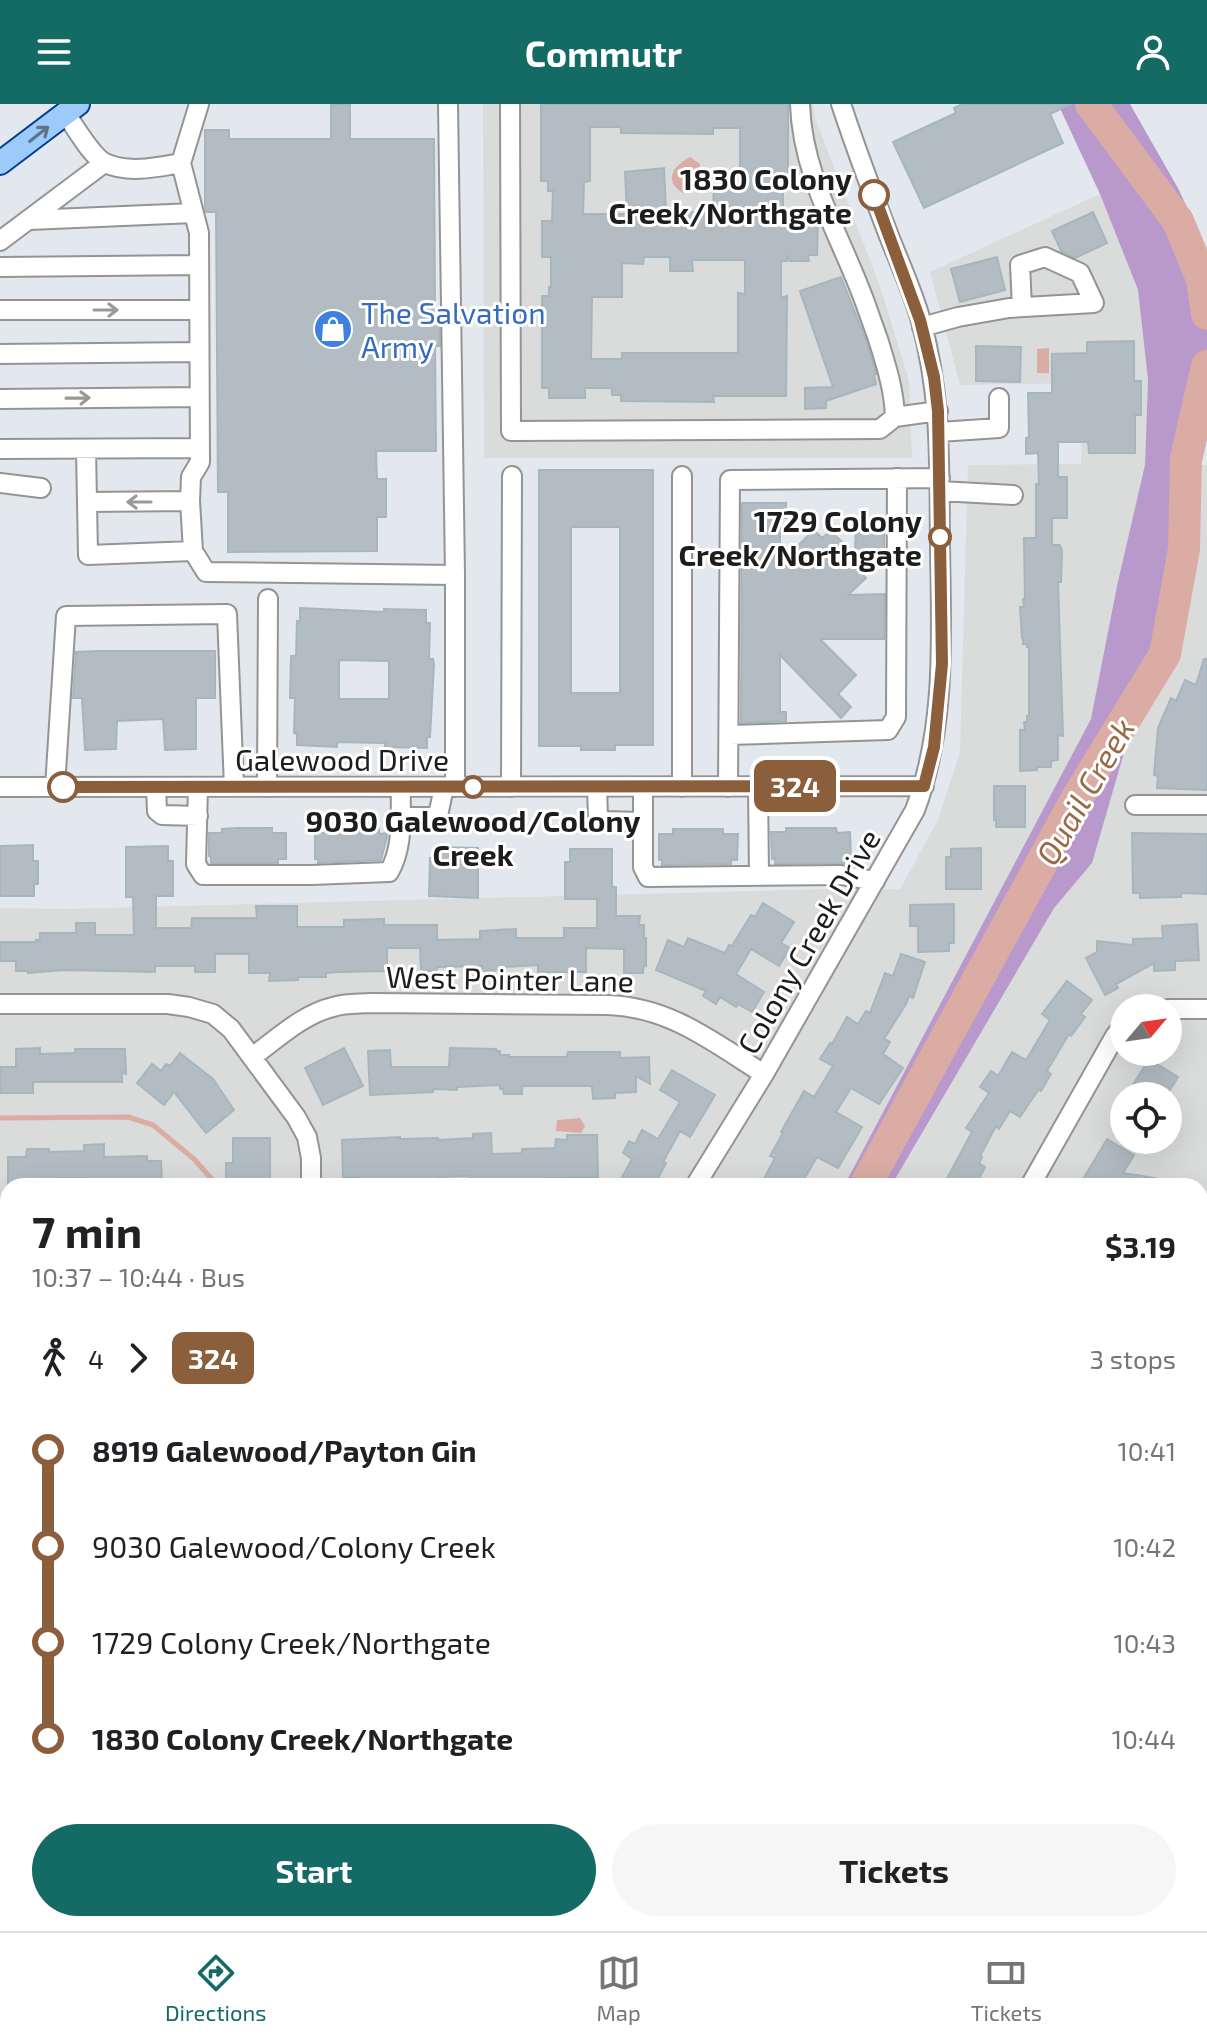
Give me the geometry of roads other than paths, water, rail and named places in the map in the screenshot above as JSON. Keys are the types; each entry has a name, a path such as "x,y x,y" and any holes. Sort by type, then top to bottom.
{"main road":[{"path":"0,163 71,109"}],"street":[{"path":"199,104 181,163 199,233 200,462 191,477 193,551 206,572 455,575"},
{"path":"400,817 434,817 449,787 455,575 448,104"},
{"path":"510,104 511,431 880,429 895,417 938,411"},
{"path":"800,104 809,162 826,211 861,291 886,363 895,417"},
{"name":"Colony Creek Drive","path":"700,1178 764,1074 915,810 934,747 942,664 939,432 934,377 922,327 902,268 841,104"},
{"path":"71,109 91,149 104,163 147,169 181,163"},
{"path":"0,241 104,163"},
{"path":"29,220 194,213"},
{"path":"0,267 199,265"},
{"path":"922,327 958,317 1022,307"},
{"path":"0,310 199,310"},
{"path":"0,354 199,352"},
{"path":"0,399 199,397"},
{"path":"939,432 999,428 999,398"},
{"path":"0,449 200,448"},
{"path":"86,449 88,555 193,551"},
{"path":"511,787 512,476"},
{"path":"682,476 682,787"},
{"path":"729,735 888,730 896,717 897,478"},
{"path":"728,787 730,480 897,478 1013,495"},
{"path":"0,483 41,488"},
{"path":"87,502 190,501"},
{"path":"267,787 268,599"},
{"path":"55,787 66,616 227,614 234,787"},
{"name":"Galewood Drive","path":"0,787 924,786"},
{"path":"156,787 157,811 162,815 198,816"},
{"path":"198,787 196,864 203,875 237,876 389,872 396,861 400,839 401,787"},
{"path":"597,787 598,817 602,821 643,822"},
{"path":"643,787 643,867 648,877 841,875 875,881"},
{"path":"758,787 759,876"},
{"path":"1135,805 1207,805"},
{"path":"0,1004 168,1004 213,1014 231,1029 296,1117 307,1137 311,1178"},
{"name":"West Pointer Lane","path":"252,1057 305,1019 343,1005 608,1005 646,1009 671,1018 764,1074"},
{"path":"1182,1009 1207,1009"},
{"path":"1035,1178 1110,1044"}],"waterway":[{"name":"Quail Creek","path":"1091,104 1178,221 1202,279 1207,314"},
{"name":"Quail Creek","path":"869,1178 1077,798 1165,654 1184,549 1186,458 1207,366"},
{"path":"0,1118 128,1117 153,1125 194,1159 211,1178"}],"place":[{"name":"1830 Colony Creek/Northgate","path":"874,195"},
{"name":"The Salvation Army","path":"333,329"},
{"name":"1729 Colony Creek/Northgate","path":"940,537"},
{"name":"9030 Galewood/Colony Creek","path":"473,787"}]}
